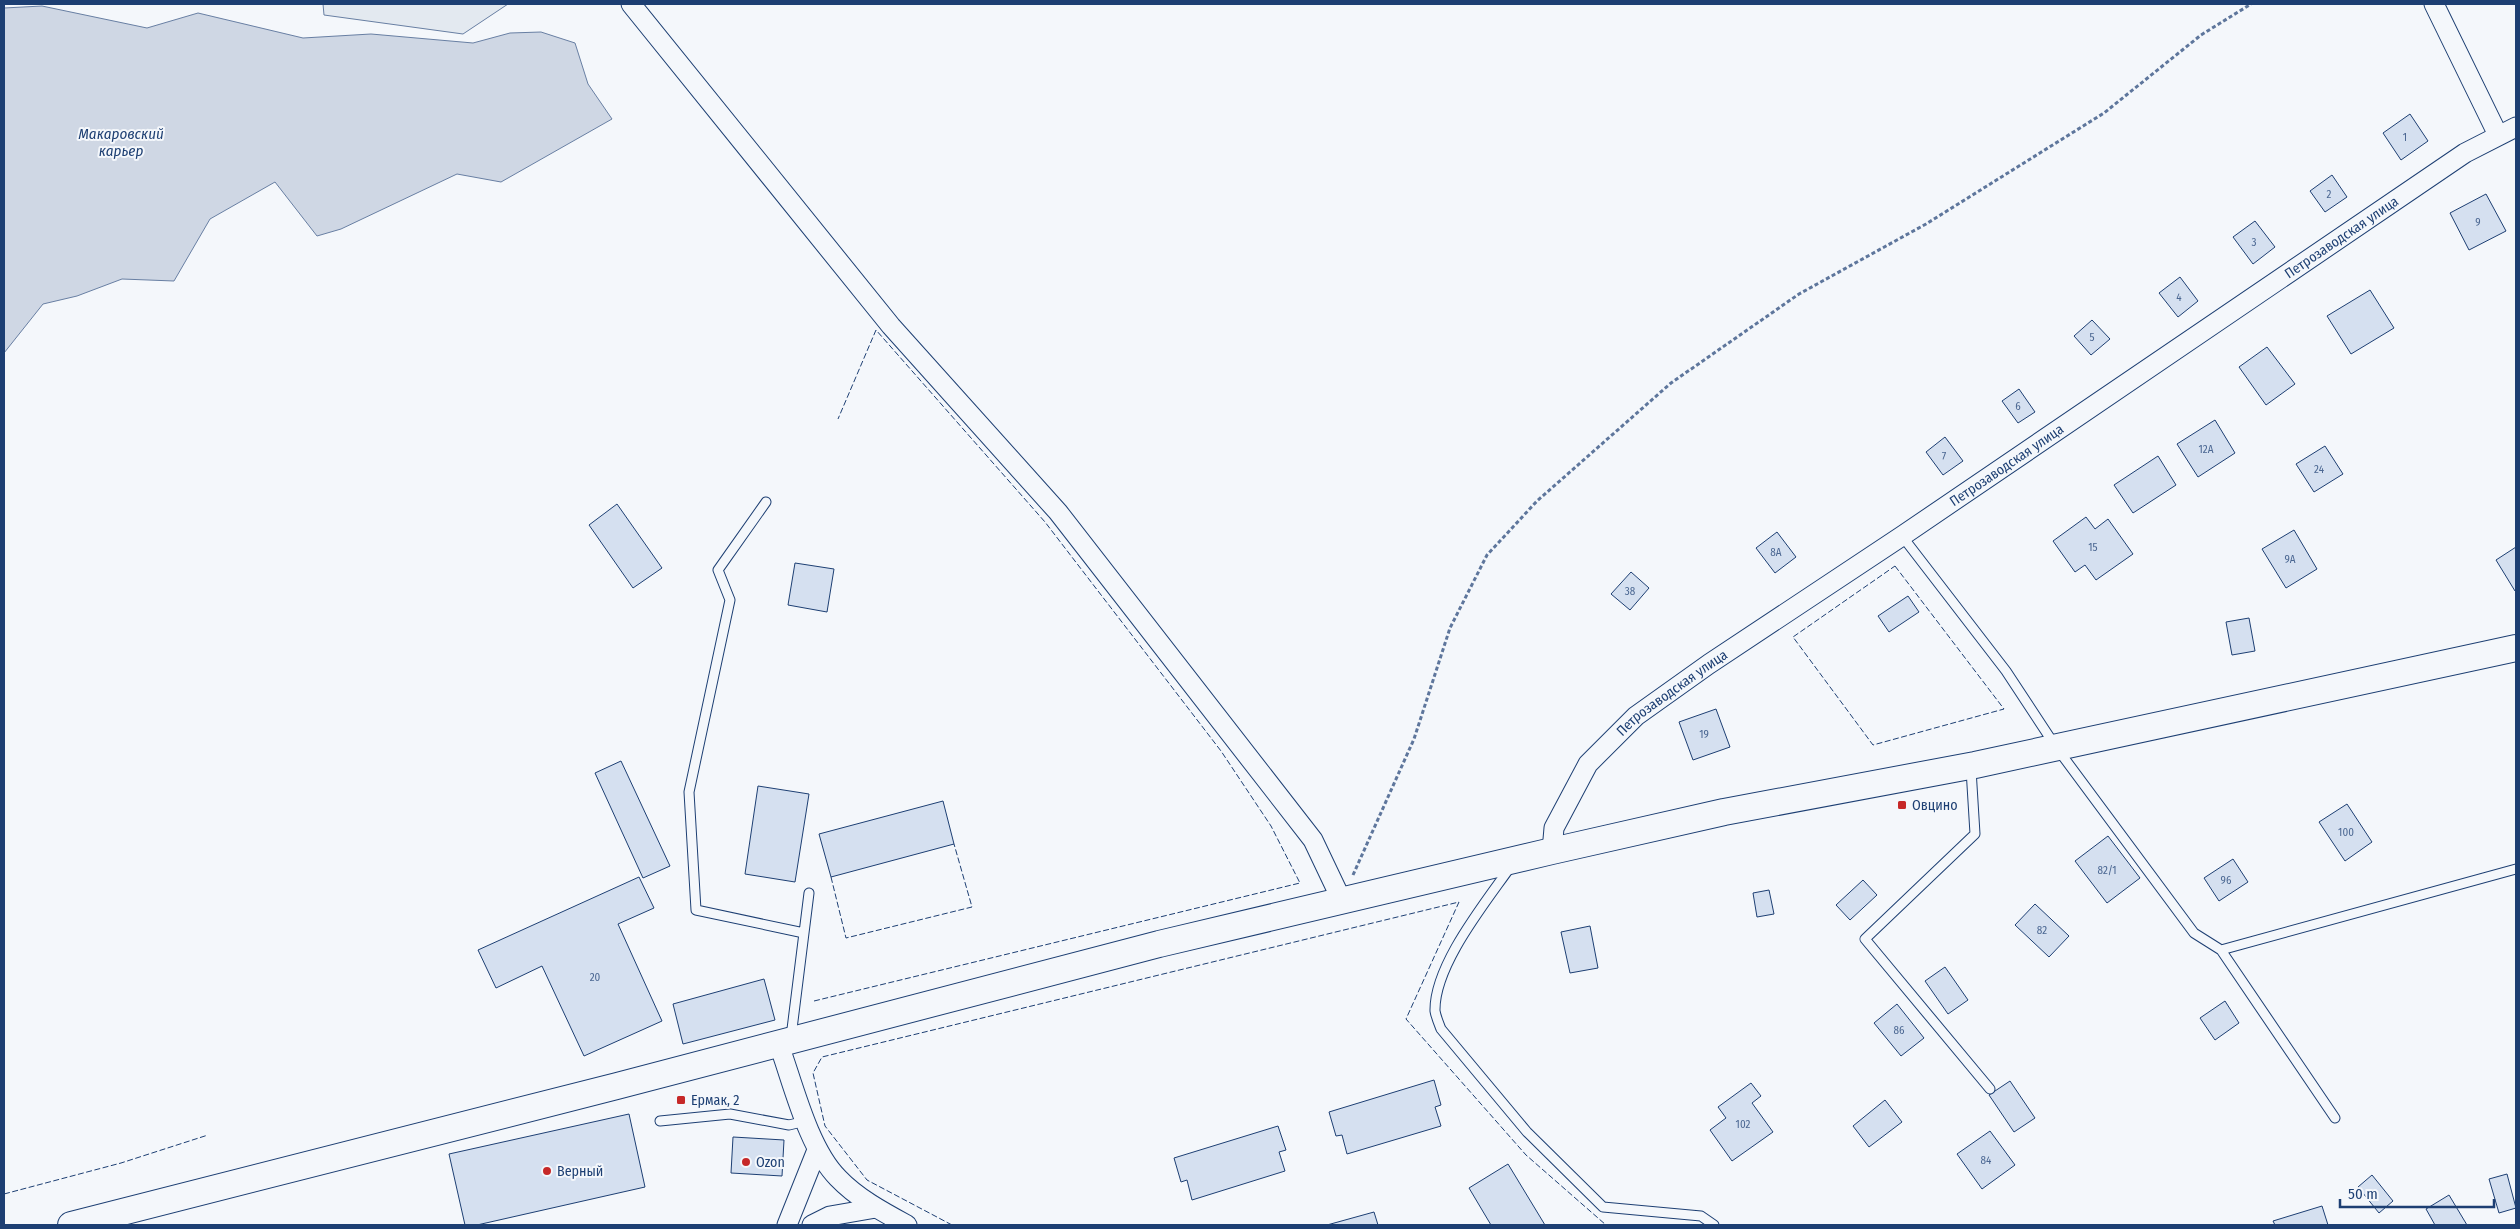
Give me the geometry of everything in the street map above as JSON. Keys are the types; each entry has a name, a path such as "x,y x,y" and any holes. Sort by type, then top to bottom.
{"main road":[{"path":"71,1225 617,1086 1159,944 1552,851 1724,812 1971,766 2516,648"}],"street":[{"path":"631,4 891,326 1058,512 1313,840 1342,901"},
{"path":"2434,4 2498,135"},
{"name":"Петрозаводская улица","path":"1552,851 1554,828 1588,764 1636,716 1708,664 1902,536 2457,158 2516,127"},
{"path":"785,1041 806,1121 817,1150 838,1178 876,1208 907,1225"},
{"path":"787,1225 817,1150"},
{"path":"812,1225 830,1216 876,1208"}],"lane":[{"path":"766,502 718,570 730,600 689,792 696,910 804,933"},
{"path":"1902,536 2006,671 2056,747 2194,933 2221,950 2335,1118"},
{"path":"1971,766 1975,834 1865,939 1990,1089"},
{"path":"1516,860 1458,943 1439,985 1435,1011 1441,1029 1526,1132 1603,1206 1701,1216 1714,1225"},
{"path":"2221,950 2516,870"},
{"path":"785,1041 809,893"},
{"path":"660,1121 730,1114 789,1125 806,1121"}],"path":[{"path":"1342,901 1373,826 1414,739 1450,628 1487,555 1537,501 1671,384 1799,294 1926,224 2104,113 2201,35 2251,4"}],"shaded area":[{"path":"323,4 508,4 463,34 324,15"}],"water":[{"name":"Макаровский карьер","path":"42,6 147,28 198,13 303,38 371,34 473,43 510,33 541,32 575,43 588,84 612,119 501,182 457,174 341,229 317,236 275,182 210,219 174,281 122,279 77,296 43,304 4,353 4,8"}],"building":[{"path":"2410,114 2428,141 2401,160 2383,133"},
{"path":"2332,175 2347,197 2325,212 2310,191"},
{"path":"2486,194 2506,231 2469,250 2450,213"},
{"path":"2255,221 2275,247 2253,264 2233,237"},
{"path":"2180,277 2198,301 2178,317 2159,293"},
{"path":"2370,290 2394,328 2351,354 2327,316"},
{"path":"2092,320 2110,339 2091,355 2074,336"},
{"path":"2267,347 2295,384 2266,405 2239,367"},
{"path":"2019,389 2035,412 2018,423 2002,401"},
{"path":"2215,420 2235,453 2198,477 2177,444"},
{"path":"1945,437 1963,461 1943,475 1926,452"},
{"path":"2325,446 2343,474 2314,492 2296,464"},
{"path":"2158,456 2176,485 2133,513 2114,485"},
{"path":"617,504 662,568 633,588 589,525"},
{"path":"2086,517 2095,529 2108,519 2133,554 2096,580 2085,565 2075,572 2053,541"},
{"path":"2294,530 2317,569 2286,588 2262,549"},
{"path":"1777,532 1796,557 1775,573 1756,548"},
{"path":"2516,547 2516,590 2515,591 2496,560"},
{"path":"795,563 834,569 827,612 788,605"},
{"path":"1631,572 1649,588 1630,610 1611,594"},
{"path":"1908,596 1919,612 1889,632 1878,616"},
{"path":"2249,618 2255,651 2232,655 2226,622"},
{"path":"1716,709 1730,747 1693,760 1679,722"},
{"path":"621,761 670,866 643,878 595,773"},
{"path":"758,786 809,794 795,882 745,874"},
{"path":"943,801 954,844 831,877 819,834"},
{"path":"2347,804 2372,842 2345,861 2319,822"},
{"path":"2108,836 2140,878 2107,903 2075,861"},
{"path":"2233,859 2248,882 2219,901 2204,878"},
{"path":"639,877 654,908 618,924 662,1021 584,1056 542,966 496,988 478,950"},
{"path":"1863,880 1877,895 1850,920 1836,905"},
{"path":"1769,890 1774,914 1757,917 1753,893"},
{"path":"2035,904 2069,936 2049,957 2015,925"},
{"path":"1590,926 1598,968 1570,973 1561,932"},
{"path":"1945,967 1968,1000 1948,1014 1925,981"},
{"path":"764,979 775,1020 683,1044 673,1004"},
{"path":"2225,1001 2239,1023 2215,1040 2200,1018"},
{"path":"1897,1004 1924,1038 1901,1056 1874,1023"},
{"path":"1434,1080 1441,1105 1435,1107 1441,1126 1347,1154 1342,1135 1336,1136 1329,1112"},
{"path":"2010,1081 2035,1118 2014,1132 1989,1095"},
{"path":"1751,1083 1761,1096 1752,1103 1773,1132 1732,1161 1710,1130 1726,1118 1718,1107"},
{"path":"1885,1100 1902,1122 1869,1147 1853,1126"},
{"name":"Верный","path":"629,1114 645,1187 477,1225 465,1225 449,1154"},
{"path":"1278,1126 1286,1150 1279,1152 1285,1171 1192,1200 1187,1180 1181,1182 1174,1158"},
{"path":"1990,1131 2015,1165 1982,1189 1957,1154"},
{"path":"733,1137 784,1140 782,1176 731,1173"},
{"path":"1508,1164 1545,1225 1491,1225 1469,1188"},
{"path":"2507,1174 2516,1208 2499,1213 2489,1179"},
{"path":"2372,1175 2393,1201 2379,1213 2358,1187"},
{"path":"2449,1195 2467,1225 2435,1225 2426,1209"},
{"path":"2322,1206 2328,1225 2275,1225 2273,1221"},
{"path":"1374,1212 1378,1225 1327,1225"}],"fence":[{"path":"814,1001 1300,883 1271,826 1221,751 1045,522 876,330 838,419"},
{"path":"1895,566 2004,709 1873,745 1793,637 1895,566"},
{"path":"831,877 846,938 972,907 954,844"},
{"path":"952,1225 867,1180 825,1126 813,1073 822,1057 1459,902 1406,1019 1526,1155 1606,1225"},
{"path":"4,1194 121,1163 208,1135"}],"place":[{"name":"Овцино","path":"1902,805"},
{"name":"Ермак, 2","path":"681,1100"},
{"name":"Ozon","path":"746,1162"},
{"name":"Верный","path":"547,1171"}]}
